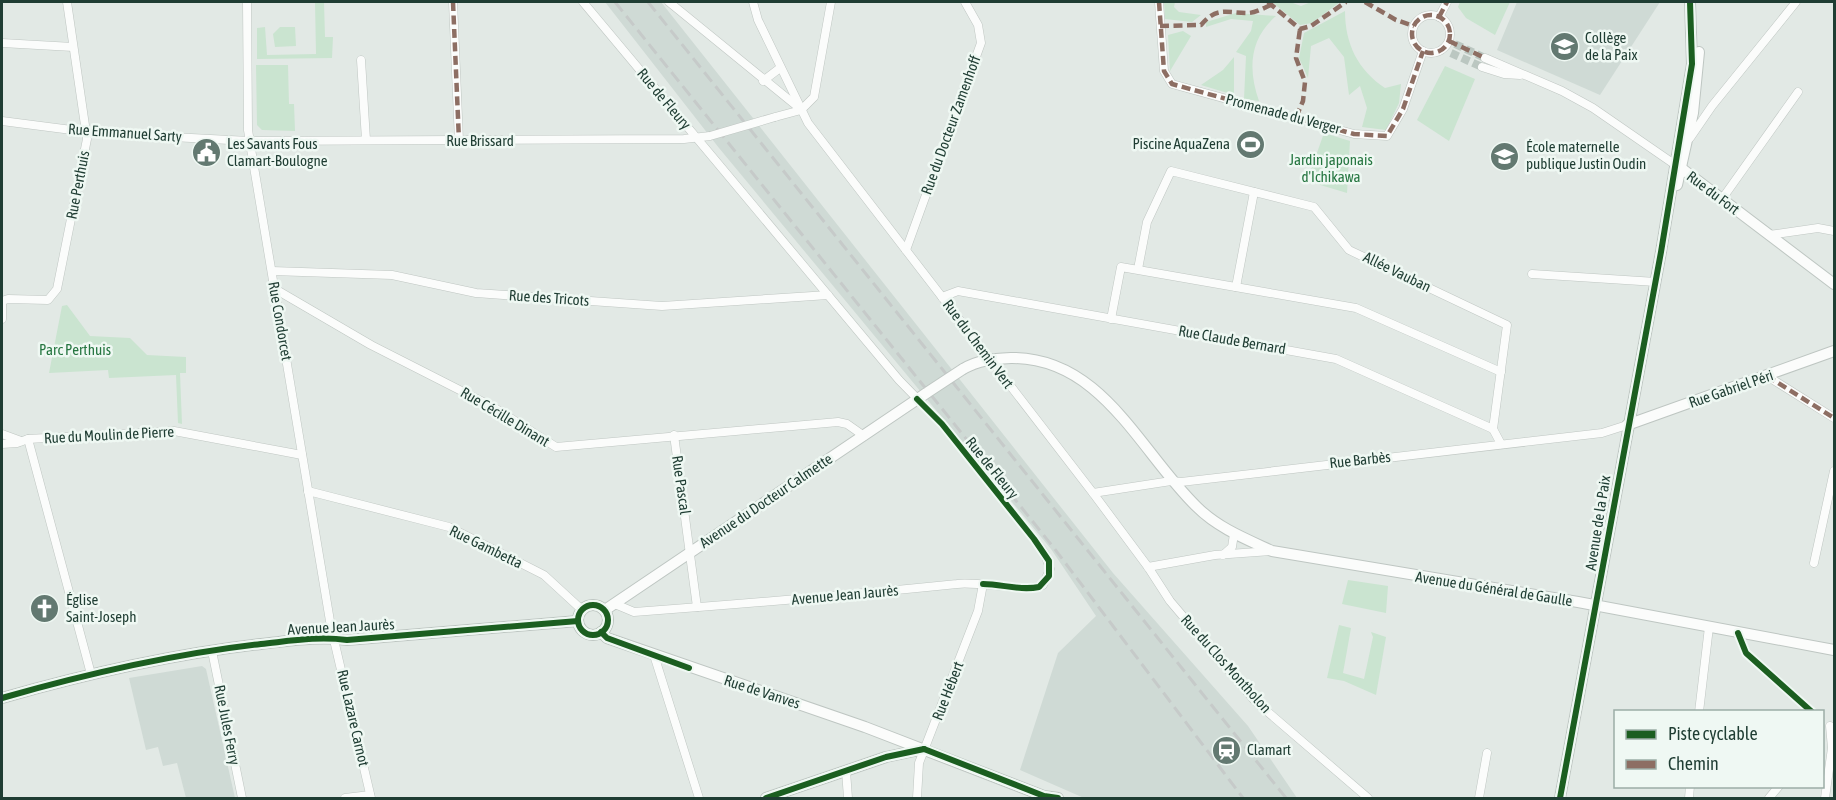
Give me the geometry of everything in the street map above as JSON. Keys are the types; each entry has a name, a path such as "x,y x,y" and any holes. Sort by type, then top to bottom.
{"main road":[{"name":"Avenue de la Paix","path":"1560,798 1627,424 1677,166 1692,64 1690,2"},
{"name":"Avenue de la Paix","path":"1677,166 1687,142 1699,68 1697,2"},
{"name":"Rue du Fort","path":"1677,166 1834,284"},
{"name":"Rue Gabriel Péri","path":"1627,424 1834,351"},
{"name":"Avenue du Docteur Calmette","path":"605,610 917,399 963,369 976,362 989,359"},
{"path":"989,359 1026,359 1061,368 1091,386 1199,509 1234,534 1272,551"},
{"path":"1176,481 1236,528 1307,558"},
{"name":"Avenue du Général de Gaulle","path":"1272,551 1596,606 1834,650"},
{"path":"591,605 605,610 607,624 601,632 587,633 580,615 591,605"},
{"name":"Avenue Jean Jaurès","path":"2,698 91,674 212,651 284,641 334,638 347,640 580,615"},
{"name":"Rue de Vanves","path":"601,632 607,638 924,749 1043,797 1058,798"},
{"path":"766,798 886,757 924,749"}],"street":[{"name":"Rue Perthuis","path":"2,319 2,301 8,299 46,302 55,294 87,139 67,2"},
{"name":"Rue Condorcet","path":"247,2 249,141 334,638"},
{"path":"453,2 459,141"},
{"name":"Rue de Fleury","path":"583,2 828,295 917,399 942,424 1045,554"},
{"name":"Rue du Chemin Vert","path":"753,2 758,20 808,123 1148,567"},
{"path":"671,5 801,110 814,96 831,2"},
{"name":"Rue du Docteur Zamenhoff","path":"906,250 981,43 978,25 965,2"},
{"name":"Promenade du Verger","path":"1158,2 1164,71 1172,84 1354,134 1387,136 1403,109 1423,51"},
{"path":"1439,17 1447,2"},
{"path":"1687,142 1707,112 1796,2"},
{"path":"1428,16 1439,17 1448,25 1452,42 1447,51 1434,53 1423,51 1413,38 1414,26 1428,16"},
{"path":"2,43 73,47"},
{"name":"Rue du Fort","path":"1485,58 1593,108 1677,166"},
{"path":"361,60 366,140"},
{"name":"Rue du Fort","path":"1482,67 1504,74 1524,75"},
{"path":"763,81 780,68"},
{"path":"1722,200 1798,92"},
{"path":"1694,105 1707,112"},
{"name":"Rue Brissard","path":"249,141 697,138 801,110"},
{"name":"Rue Emmanuel Sarty","path":"2,121 86,132 249,141"},
{"name":"Allée Vauban","path":"1138,269 1147,222 1171,171 1314,207 1349,250 1507,325 1493,429"},
{"path":"1236,287 1254,192"},
{"path":"1769,235 1818,228 1834,231"},
{"path":"1111,319 1121,267 1138,269 1356,308 1500,372"},
{"name":"Rue des Tricots","path":"272,271 392,275 476,293 662,306 828,295"},
{"path":"1532,274 1656,282"},
{"name":"Rue Cécille Dinant","path":"275,289 371,345 493,407 556,447 838,422 847,424 864,436"},
{"name":"Rue Claude Bernard","path":"942,297 958,291 1336,359 1493,429"},
{"path":"1767,376 1834,418"},
{"name":"Rue Barbès","path":"1093,493 1176,481 1602,433 1627,424"},
{"path":"1493,429 1501,444"},
{"name":"Rue du Moulin de Pierre","path":"2,444 25,440 174,431 302,455"},
{"name":"Rue du Moulin de Pierre","path":"2,434 25,440"},
{"name":"Rue Pascal","path":"674,435 697,607"},
{"path":"25,440 91,674"},
{"path":"1814,563 1834,471"},
{"name":"Rue Gambetta","path":"308,491 449,527 544,575 580,615"},
{"path":"1223,555 1232,547 1234,534"},
{"name":"Avenue du Général de Gaulle","path":"1148,567 1223,555 1272,551"},
{"name":"Avenue Jean Jaurès","path":"615,604 634,612 978,583 1009,585 1022,589 1039,587 1049,576 1049,561 1045,554"},
{"name":"Rue du Clos Montholon","path":"1148,567 1170,602 1255,701 1368,798"},
{"name":"Rue Hébert","path":"917,798 920,763 924,749 978,611 978,583"},
{"path":"1699,710 1709,627"},
{"path":"1738,633 1746,653 1811,710"},
{"name":"Rue Lazare Carnot","path":"334,638 371,796"},
{"name":"Rue Jules Ferry","path":"212,651 242,798"},
{"path":"654,655 699,798"},
{"path":"1825,798 1832,748 1829,725"},
{"path":"1479,798 1487,753"},
{"path":"846,771 848,798"},
{"path":"345,798 371,796"}],"shaded area":[{"path":"605,2 661,2 1113,573 1248,726 1297,798 1084,798 1020,770 1058,653 1096,616 1051,549 719,148"},
{"name":"Collège de la Paix","path":"1517,2 1660,2 1600,95 1497,50"},
{"path":"202,666 206,669 235,798 186,798 177,763 163,766 158,747 146,750 129,678"}],"green space":[{"path":"315,2 324,2 325,37 333,37 332,58 257,59 257,28 265,27 267,55 316,54"},
{"path":"1164,2 1175,2 1174,7 1179,12 1201,15 1192,22 1165,19"},
{"path":"1272,2 1290,2 1301,6 1311,2 1340,2 1312,23 1300,25"},
{"path":"1460,2 1510,2 1495,35 1466,18 1458,7"},
{"path":"1345,11 1347,34 1360,64 1385,88 1401,84 1399,103 1386,130 1362,127 1367,108 1360,86 1349,95 1344,57 1329,38 1311,46 1308,78 1299,58 1304,33"},
{"path":"1236,13 1276,16 1260,35 1253,56 1253,78 1259,101 1244,99 1246,56 1236,52 1251,31 1253,21 1231,19 1206,27 1206,22"},
{"path":"280,27 295,27 296,46 275,47 273,34"},
{"path":"1183,31 1191,36 1170,71 1168,35"},
{"path":"1234,57 1234,95 1201,85 1223,70"},
{"path":"256,65 288,65 289,104 294,104 295,131 262,130 257,125"},
{"path":"1445,66 1475,79 1449,141 1417,120"},
{"name":"Jardin japonais d'Ichikawa","path":"1324,133 1350,141 1347,193 1307,181"},
{"name":"Parc Perthuis","path":"67,305 90,336 130,338 147,355 186,357 186,373 180,373 182,424 178,423 176,375 109,378 108,370 49,373 62,306"},
{"path":"1348,580 1388,586 1386,613 1342,604"},
{"path":"1339,625 1351,628 1343,673 1364,679 1373,637 1371,632 1386,637 1376,695 1344,681 1327,678"}],"tunnel":[{"path":"1455,44 1485,58"},
{"path":"1451,53 1482,67"}],"railway":[{"path":"615,2 1054,548 1243,798"},
{"path":"648,2 1286,798"}],"marked path":[{"path":"453,2 459,141"},
{"path":"1159,2 1164,71 1172,84 1354,134 1387,136 1403,109 1423,51"},
{"path":"1268,2 1300,29 1311,26 1346,2"},
{"path":"1365,2 1396,20 1414,26"},
{"path":"1439,17 1447,2"},
{"path":"1160,26 1201,25 1217,13 1251,13 1271,5"},
{"path":"1431,15 1444,21 1450,34 1444,47 1431,53 1418,47 1412,34 1418,21 1431,15"},
{"path":"1296,117 1303,101 1305,82 1296,58 1300,29"},
{"path":"1449,41 1485,58"},
{"path":"1767,376 1834,418"}],"cycle path":[{"path":"1560,798 1661,252 1692,64 1690,2"},
{"path":"917,399 942,424 1049,561 1049,576 1039,587 983,584"},
{"path":"593,605 599,606 607,614 608,620 607,626 599,634 593,635 587,634 579,626 578,620 579,614 587,606 593,605"},
{"path":"2,698 130,666 228,648 304,639 347,640 578,621"},
{"path":"601,632 607,638 689,668"},
{"path":"1738,633 1746,653 1810,710"},
{"path":"924,749 1044,796 1058,798"},
{"path":"766,798 886,757 924,749"}],"place":[{"name":"Collège de la Paix","path":"1564,47"},
{"name":"Piscine AquaZena","path":"1251,144"},
{"name":"Les Savants Fous Clamart-Boulogne","path":"206,153"},
{"name":"École maternelle publique Justin Oudin","path":"1505,156"},
{"name":"Église Saint-Joseph","path":"45,609"},
{"name":"Clamart","path":"1226,750"}]}
